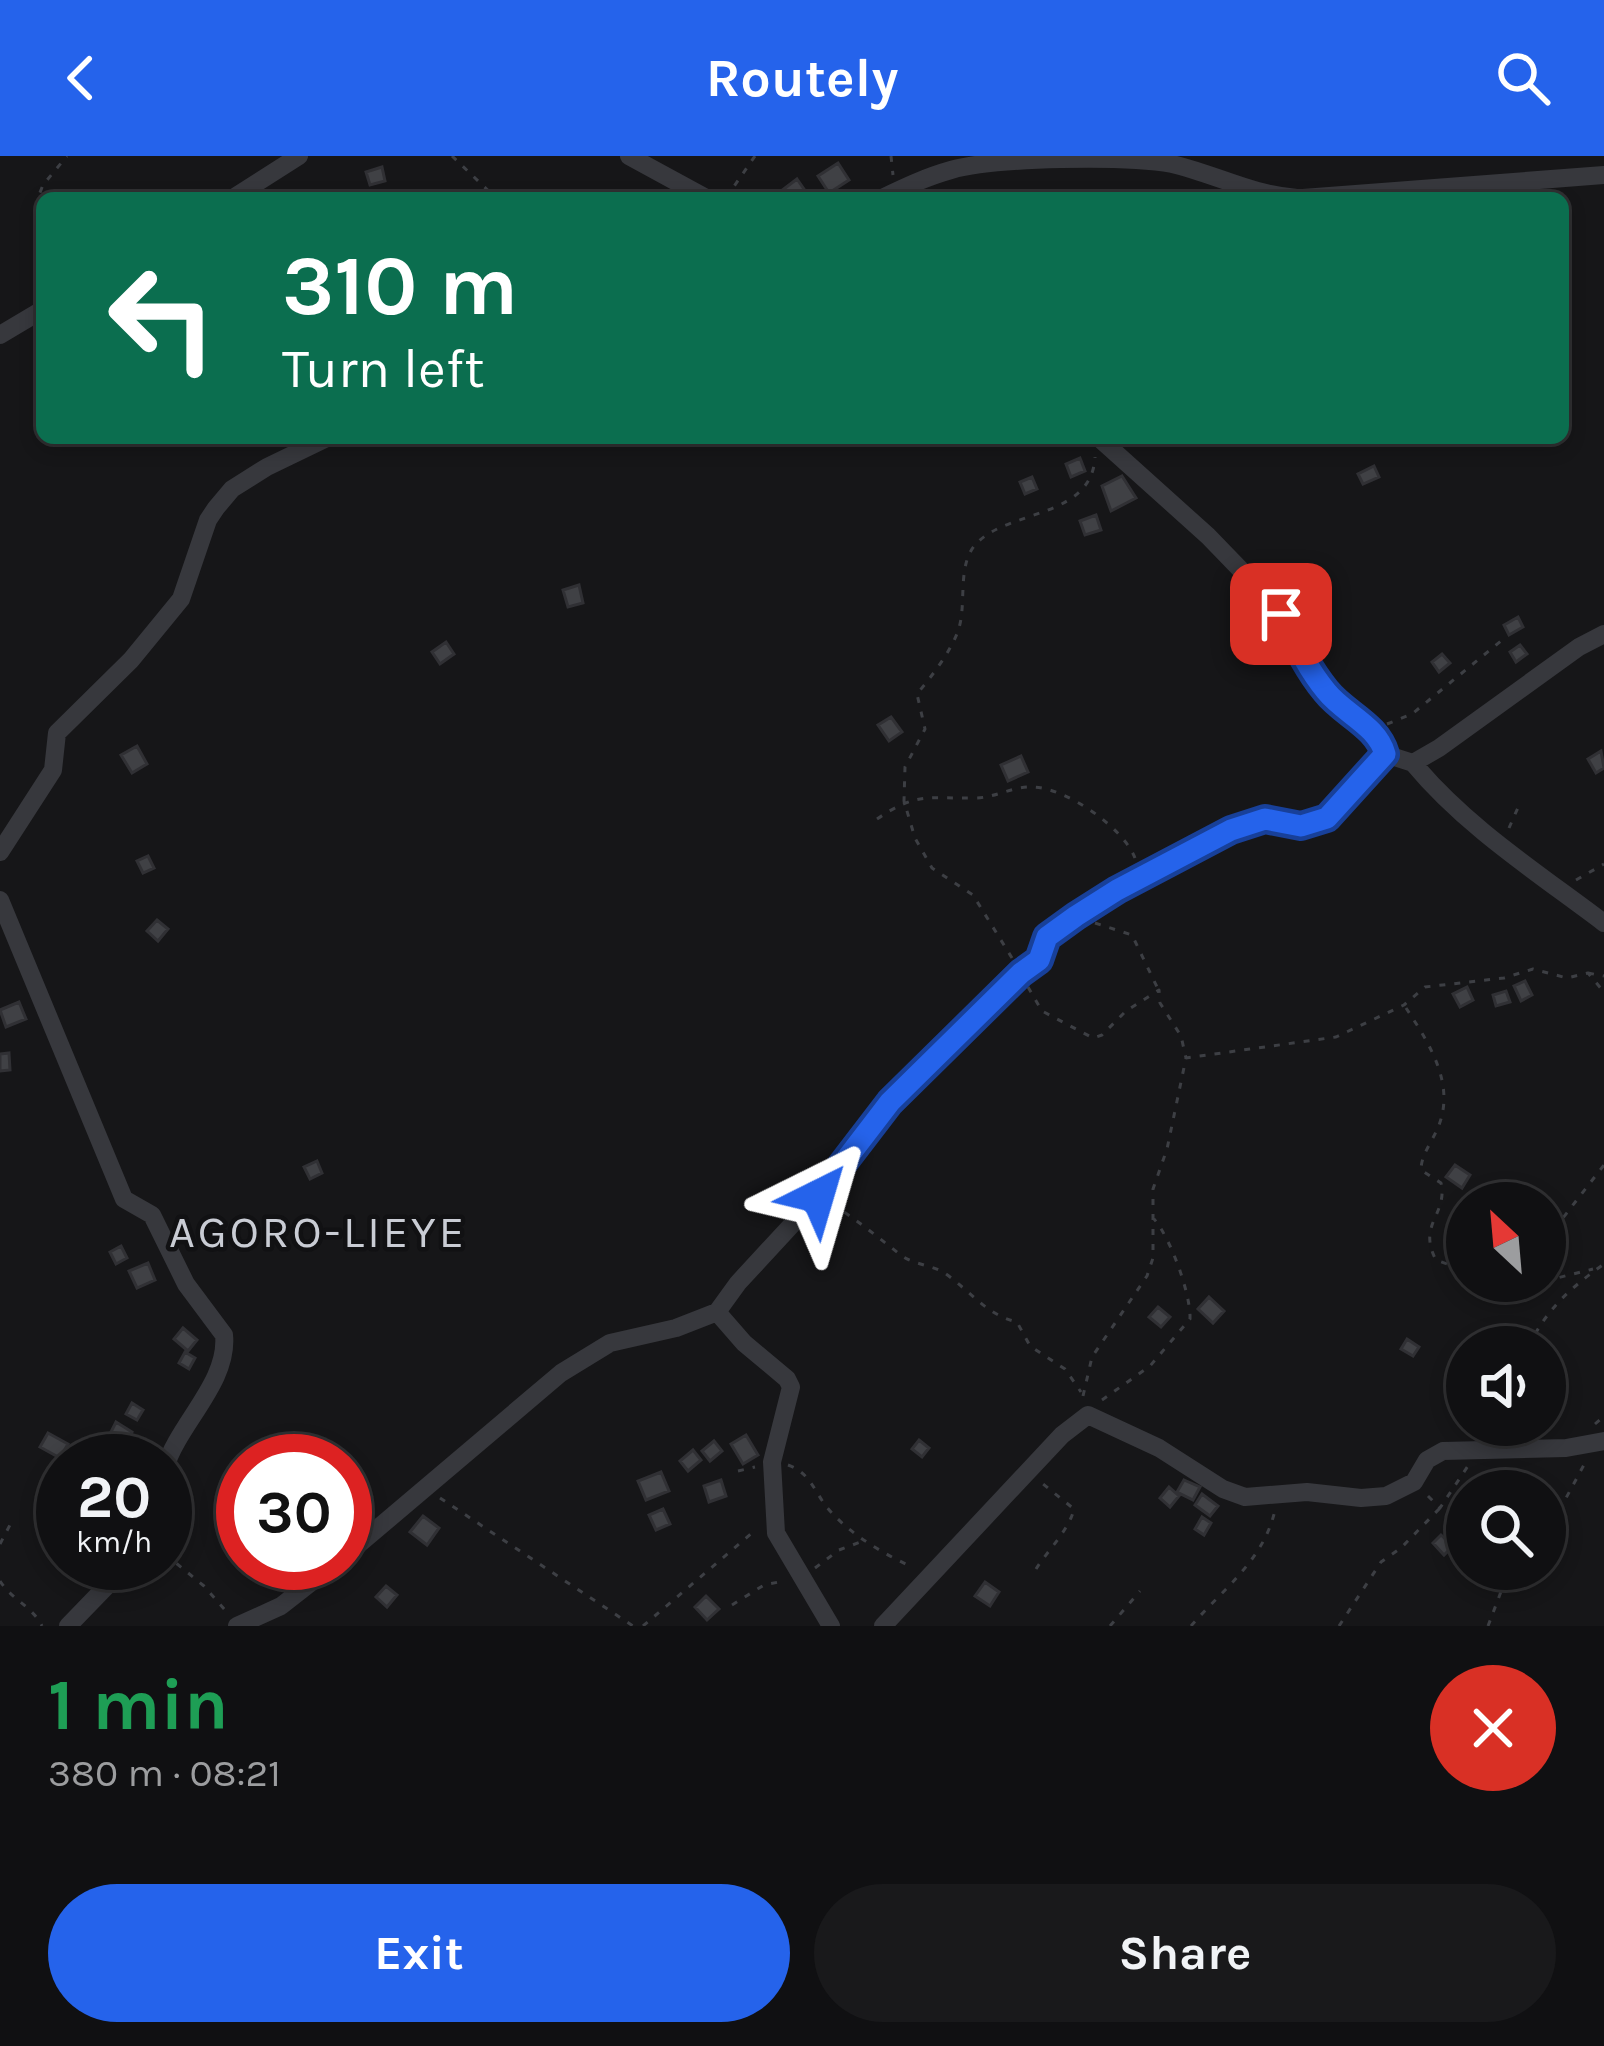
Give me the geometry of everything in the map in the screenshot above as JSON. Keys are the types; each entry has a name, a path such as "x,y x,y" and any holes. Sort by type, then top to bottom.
{"street":[{"path":"242,192 299,156"},
{"path":"629,156 695,192"},
{"path":"898,192 957,168 1084,158 1169,163 1253,192"},
{"path":"1379,192 1604,175"},
{"path":"0,335 36,314"},
{"path":"0,852 52,770 57,733 131,661 181,599 216,508 250,478 315,444"},
{"path":"1097,446 1244,572 1281,614 1322,687 1368,726 1385,754 1413,763 1500,846 1604,923"},
{"path":"1413,763 1579,646 1604,634"},
{"path":"372,1534 550,1382 597,1350 717,1312 818,1196 890,1102 1039,960 1047,937 1143,876 1255,821 1301,826 1327,818 1385,754"},
{"path":"0,900 124,1199 152,1215 186,1284 224,1335 222,1357 179,1434"},
{"path":"717,1312 791,1387 772,1462 776,1533 831,1626"},
{"path":"883,1626 1028,1470 1075,1422 1088,1415 1159,1448 1223,1489 1245,1497 1307,1492 1374,1498 1414,1482 1432,1455 1443,1451 1600,1442"},
{"path":"68,1626 103,1590"},
{"path":"238,1626 302,1590"}],"path":[{"path":"40,192 67,156"},
{"path":"452,156 490,192"},
{"path":"730,192 755,156"},
{"path":"1097,446 1093,471 1075,494 1043,514 985,536 968,553 958,632 917,694 925,729 905,767 904,801 920,849 932,868 974,895 1042,1010 1093,1038 1102,1036 1126,1011 1159,990"},
{"path":"1368,726 1394,724 1412,714 1501,641"},
{"path":"878,819 904,801 927,795 990,798 1030,787 1047,790 1097,814 1132,848 1143,876"},
{"path":"1500,846 1520,803"},
{"path":"1558,890 1604,864"},
{"path":"1076,916 1132,935 1159,990 1160,1003 1181,1036 1186,1058 1167,1149 1153,1189 1153,1258 1148,1276 1092,1357 1082,1393"},
{"path":"1186,1058 1336,1037 1404,1005 1425,987 1504,978 1526,970 1545,969 1567,978 1588,973 1604,976"},
{"path":"1588,973 1604,992"},
{"path":"1404,1005 1439,1067 1445,1097 1434,1139 1420,1161 1421,1170 1441,1183 1444,1196 1428,1232 1428,1245 1436,1260 1446,1264"},
{"path":"1566,1214 1604,1165"},
{"path":"818,1196 884,1238 906,1259 949,1276 996,1317 1017,1322 1030,1346 1065,1369 1082,1393 1088,1415"},
{"path":"1088,1415 1096,1404 1150,1366 1190,1319 1191,1294 1171,1257 1165,1232 1153,1218"},
{"path":"1566,1275 1602,1265"},
{"path":"1539,1326 1558,1297 1602,1265"},
{"path":"1566,1501 1600,1442"},
{"path":"1339,1626 1381,1562 1440,1508 1479,1450"},
{"path":"737,1472 772,1462 801,1470 830,1512 888,1556 930,1575"},
{"path":"1028,1470 1074,1509 1070,1524 1056,1536 1036,1569"},
{"path":"1414,1482 1446,1514"},
{"path":"421,1493 446,1500 633,1626"},
{"path":"1191,1626 1235,1583 1270,1533 1277,1496"},
{"path":"0,1544 12,1521"},
{"path":"644,1626 752,1533"},
{"path":"192,1576 238,1626"},
{"path":"0,1581 7,1593 34,1611 42,1626"},
{"path":"1488,1626 1502,1590"},
{"path":"1110,1626 1140,1591"}],"building":[{"path":"838,163 849,180 828,192 818,176"},
{"path":"382,167 385,181 370,185 366,172"},
{"path":"797,179 806,192 782,192"},
{"path":"1080,458 1085,471 1071,477 1066,464"},
{"path":"1374,466 1379,477 1363,484 1358,474"},
{"path":"1122,476 1136,498 1111,511 1102,486"},
{"path":"1032,477 1037,489 1025,494 1020,482"},
{"path":"1096,515 1101,530 1085,535 1080,521"},
{"path":"579,585 583,603 568,607 563,590"},
{"path":"1518,617 1523,627 1509,635 1504,625"},
{"path":"446,642 454,654 440,664 432,652"},
{"path":"1520,645 1527,654 1516,662 1510,652"},
{"path":"1442,654 1450,663 1439,672 1432,662"},
{"path":"891,717 902,732 889,741 878,725"},
{"path":"137,746 147,764 132,773 121,755"},
{"path":"1601,751 1604,768 1596,773 1588,759"},
{"path":"1021,756 1028,772 1008,781 1001,765"},
{"path":"148,856 154,868 143,873 137,861"},
{"path":"157,920 168,929 158,941 147,931"},
{"path":"1525,981 1532,995 1521,1001 1514,986"},
{"path":"1467,987 1473,1000 1460,1007 1453,994"},
{"path":"1506,991 1510,1002 1496,1006 1493,995"},
{"path":"19,1002 26,1019 6,1027 0,1010"},
{"path":"9,1053 10,1070 0,1071 0,1054"},
{"path":"317,1161 322,1173 310,1179 304,1167"},
{"path":"1455,1165 1470,1175 1466,1182 1446,1177"},
{"path":"121,1246 127,1258 116,1264 110,1252"},
{"path":"148,1263 155,1280 137,1288 129,1271"},
{"path":"1209,1297 1224,1311 1213,1323 1198,1309"},
{"path":"1158,1307 1170,1317 1161,1327 1149,1317"},
{"path":"183,1328 197,1340 188,1351 174,1339"},
{"path":"1407,1339 1419,1347 1413,1356 1401,1349"},
{"path":"185,1352 195,1358 189,1369 179,1363"},
{"path":"132,1403 143,1410 137,1420 126,1414"},
{"path":"116,1422 132,1432 114,1434"},
{"path":"746,1435 758,1455 743,1464 731,1444"},
{"path":"919,1440 929,1448 922,1457 912,1449"},
{"path":"714,1441 722,1451 710,1461 702,1451"},
{"path":"693,1450 701,1460 688,1471 680,1461"},
{"path":"661,1472 669,1491 646,1500 638,1481"},
{"path":"721,1480 726,1496 709,1502 704,1486"},
{"path":"1184,1480 1200,1487 1193,1500 1177,1492"},
{"path":"1169,1487 1179,1496 1170,1507 1160,1498"},
{"path":"1202,1494 1218,1506 1210,1516 1195,1505"},
{"path":"663,1509 670,1524 656,1530 649,1515"},
{"path":"423,1516 439,1528 427,1545 410,1532"},
{"path":"1202,1517 1211,1523 1204,1535 1195,1529"},
{"path":"1441,1535 1446,1553 1444,1555 1433,1543"},
{"path":"985,1582 999,1592 990,1606 975,1596"},
{"path":"386,1586 397,1595 387,1607 376,1597"},
{"path":"706,1596 719,1609 707,1620 695,1607"}],"district":[{"name":"AGORO-LIEYE","path":"318,1232"}],"route":[{"path":"818,1196 890,1102 1039,960 1047,937 1117,890 1231,830 1265,819 1301,826 1327,818 1385,754 1368,726 1322,687 1281,614"}]}
